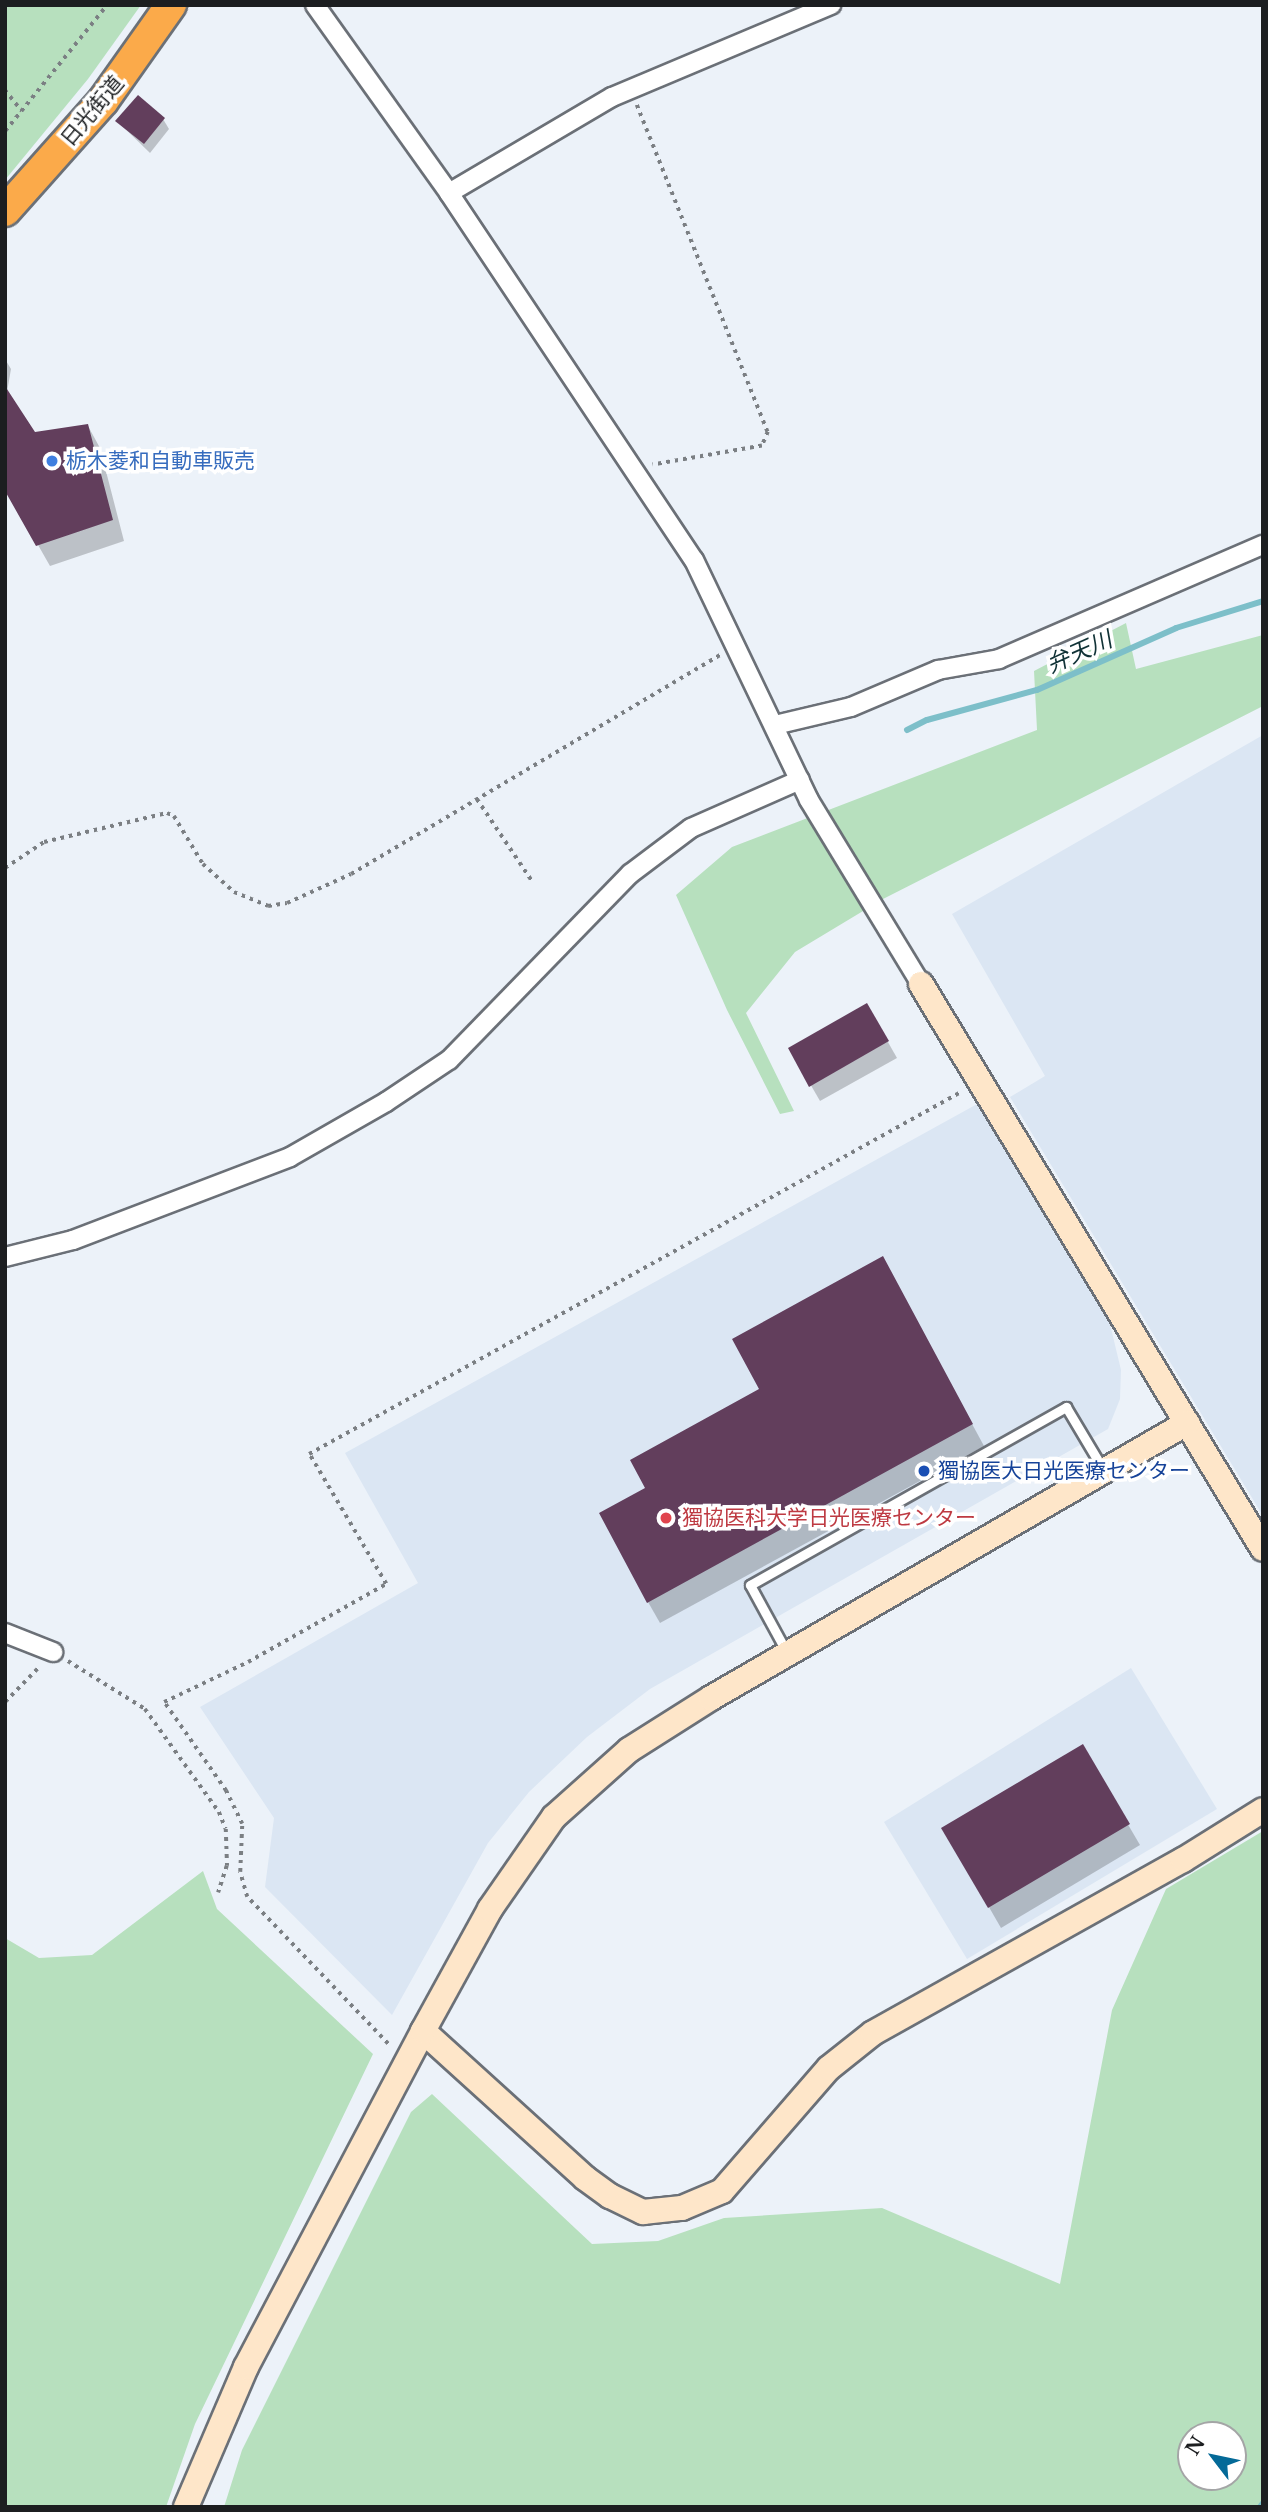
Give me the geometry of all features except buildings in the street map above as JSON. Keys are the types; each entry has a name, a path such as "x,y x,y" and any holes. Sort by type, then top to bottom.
{"highway":[{"name":"日光街道","path":"5,211 103,101 171,5"}],"street":[{"path":"315,5 449,193 694,560 737,645 755,692 775,725 800,780 1263,1549"},
{"path":"449,193 631,90 831,5"},
{"path":"775,725 851,707 938,670 999,659 1263,545"},
{"path":"5,1257 73,1240 290,1157 386,1102 449,1060 630,874 691,828 800,780"},
{"path":"186,2507 246,2367 423,2031 491,1909 555,1817 629,1750 788,1654 1187,1423"},
{"path":"5,1633 53,1652"},
{"path":"423,2031 593,2184 643,2212 682,2208 722,2191 829,2068 873,2033 1183,1860 1263,1810"}],"lane":[{"path":"788,1654 750,1585 1066,1407 1104,1471"}],"path":[{"path":"5,131 107,5"},
{"path":"5,90 22,111"},
{"path":"631,90 768,432 762,446 633,469"},
{"path":"5,868 44,842 167,813 174,816 204,864 234,892 268,905 287,903 351,874 737,645"},
{"path":"477,799 532,881"},
{"path":"388,2043 247,1897 240,1872 242,1824 226,1791 164,1702 248,1662 386,1584 309,1454 981,1081"},
{"path":"5,1702 53,1652 145,1709 219,1812 226,1829 227,1866 219,1893"}],"shaded area":[{"path":"1263,735 1263,1516 1010,1097 1045,1076 952,914"},
{"name":"獨協医科大学日光医療センター","path":"979,1103 1109,1320 1121,1370 1120,1399 1108,1429 650,1689 587,1737 529,1792 488,1843 392,2015 265,1887 274,1818 200,1707 418,1583 345,1453"},
{"path":"1131,1668 1217,1809 967,1959 884,1822"}],"green space":[{"path":"5,5 141,5 88,79 5,180"},
{"path":"1126,623 1136,669 1263,635 1263,706 883,899 795,952 746,1013 794,1111 780,1114 727,1010 676,895 732,847 1037,730 1034,671"},
{"path":"1263,1831 1263,2507 224,2507 242,2450 411,2112 432,2094 592,2244 658,2241 724,2218 882,2208 1060,2284 1112,2010 1166,1889"},
{"path":"203,1871 217,1909 373,2054 195,2424 166,2507 5,2507 5,1938 39,1958 92,1955"}],"waterway":[{"name":"弁天川","path":"907,730 927,720 1037,690 1176,628 1263,601"},
{"path":"1260,2507 1263,2503"}],"place":[{"name":"栃木菱和自動車販売","path":"52,461"},
{"name":"獨協医大日光医療センター","path":"924,1471"},
{"name":"獨協医科大学日光医療センター","path":"666,1518"}]}
